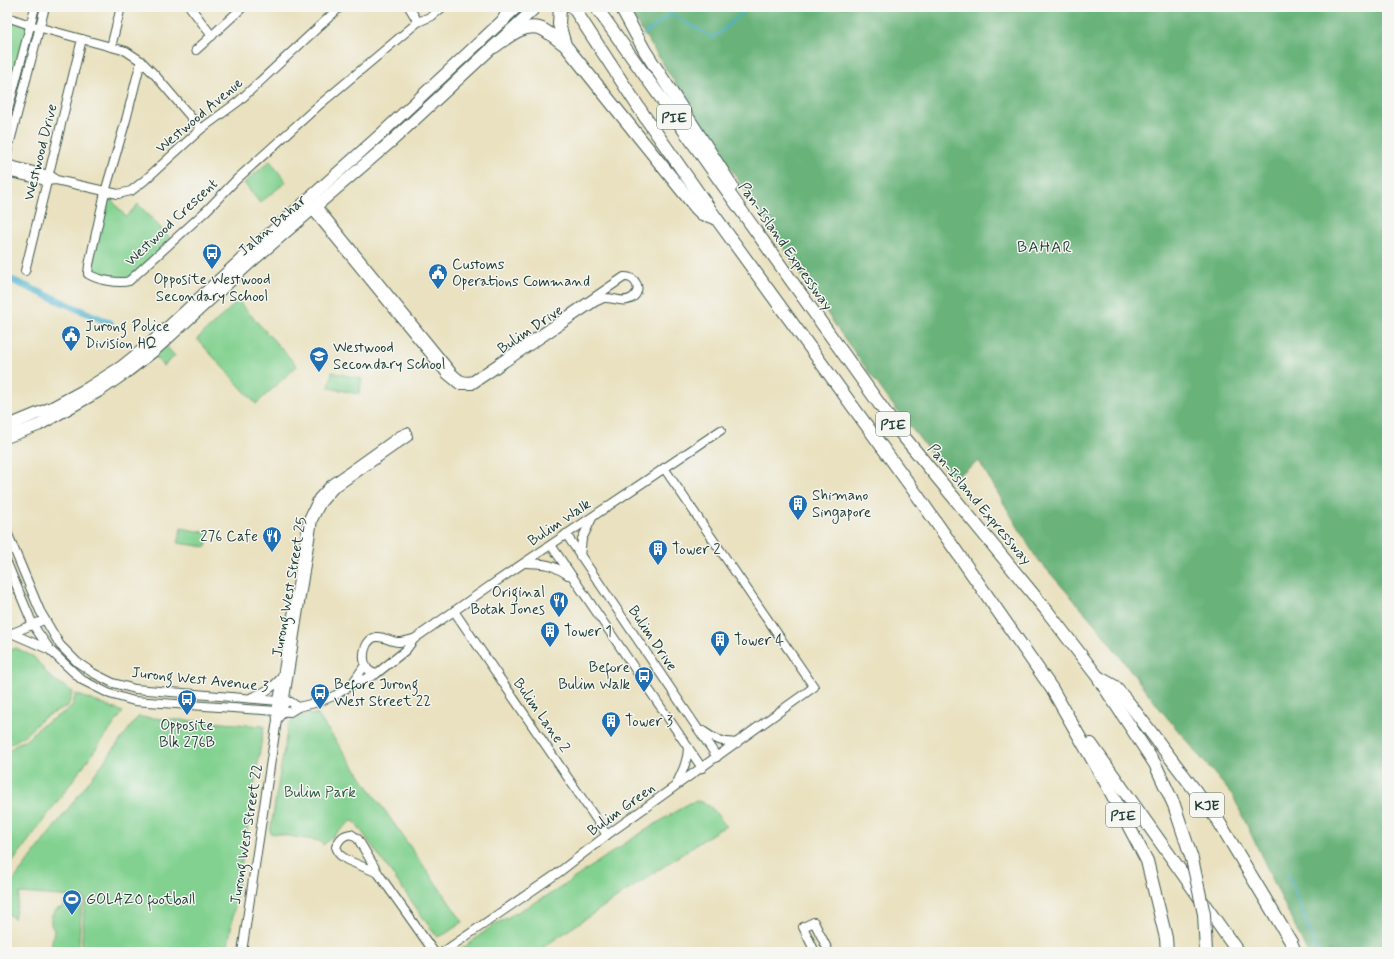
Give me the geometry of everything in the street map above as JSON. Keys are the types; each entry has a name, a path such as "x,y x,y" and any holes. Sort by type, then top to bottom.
{"highway":[{"path":"503,21 510,7"},
{"path":"560,7 559,24 565,45"},
{"name":"PIE","path":"573,7 645,117 716,218 917,495 1052,689 1107,785 1147,861 1166,938 1167,952"},
{"name":"Pan-Island Expressway","path":"596,7 894,426 1047,611 1097,676 1155,764 1174,805 1192,859 1204,914 1206,952"},
{"path":"621,8 645,51 736,192 752,226"},
{"path":"494,46 519,30 528,28 540,28 565,45 696,208 702,214 716,218"},
{"name":"KJE","path":"1097,676 1114,686 1128,702 1220,822 1291,942 1295,952"},
{"path":"1052,689 1132,800 1238,952"}],"main road":[{"name":"Jalan Bahar","path":"10,424 53,407 88,388 121,367 152,342 247,254 382,133 517,7"},
{"name":"Jalan Bahar","path":"10,437 39,425 101,390 155,350 251,262 393,140 536,7"},
{"path":"382,133 382,140 384,142 393,140"}],"street":[{"path":"7,114 35,7"},
{"path":"7,153 45,7"},
{"path":"111,47 119,7"},
{"path":"190,7 212,36"},
{"path":"196,50 243,7"},
{"name":"Westwood Avenue","path":"7,164 48,178 105,192 118,194 131,191 201,129 239,101 340,7"},
{"path":"409,7 418,22 432,16 443,7"},
{"path":"7,17 30,25 126,51 140,61 155,75 201,129"},
{"name":"Westwood Crescent","path":"140,61 126,120 105,192 89,265 88,274 99,279 125,282 129,281 206,210 237,179 312,112 418,22"},
{"name":"Westwood Drive","path":"25,271 82,39"},
{"name":"Westwood Avenue","path":"7,172 48,178"},
{"name":"Bulim Drive","path":"315,208 452,372 467,382 624,277 629,277 634,280 638,289 637,293 632,298 624,301 604,298 595,302 472,385 459,385 447,375 315,208"},
{"name":"Bulim Walk","path":"280,711 290,712 298,706 319,702 336,695 350,686 376,674 406,650 414,639 566,534 592,518 721,430"},
{"name":"Jurong West Street 25","path":"280,711 282,676 308,519 314,505 322,492 330,485 400,435 407,432 408,437 334,489 317,511 314,520 281,701"},
{"name":"Bulim Green","path":"443,952 558,872 674,787 814,688 664,468"},
{"path":"580,556 582,539 592,518"},
{"name":"Jurong West Avenue 3","path":"7,532 44,620 60,645 77,662 93,673 113,683 135,689 155,692 281,701"},
{"name":"Bulim Drive","path":"566,534 717,757"},
{"path":"551,545 702,768"},
{"name":"Jurong West Avenue 3","path":"7,563 33,625 51,651 82,680 110,694 134,701 280,711"},
{"path":"525,563 549,564 572,578"},
{"name":"Bulim Lane 2","path":"454,611 608,835"},
{"path":"9,634 44,620"},
{"path":"9,634 51,651"},
{"path":"376,674 370,672 365,665 363,653 368,642 377,637 388,638 398,642 414,639"},
{"name":"Bulim Walk","path":"350,686 365,665"},
{"path":"249,698 267,691 277,684 282,676"},
{"path":"281,701 291,702 298,706"},
{"name":"Jurong West Street 22","path":"242,952 280,711"},
{"path":"696,726 710,737 730,743 737,743"},
{"path":"674,787 686,763 688,746"},
{"path":"378,873 347,860 340,855 336,847 340,839 345,835 351,834 358,839 378,873 434,952"},
{"path":"814,952 803,927 814,922 829,952"}],"green space":[{"path":"627,7 714,7 719,12 725,7 1387,7 1387,952 1307,952 1233,796 1160,709 1095,624 1035,556 979,461 954,478 895,408 839,331 705,130"},
{"path":"7,17 30,25 7,110"},
{"path":"270,161 286,182 260,203 244,183"},
{"path":"105,192 126,217 138,204 172,240 130,280 88,274"},
{"path":"238,301 297,366 256,404 197,339"},
{"path":"164,344 175,356 163,366 153,354"},
{"path":"332,372 362,379 359,394 329,388"},
{"path":"181,528 209,533 206,547 178,543"},
{"path":"16,648 34,657 50,677 73,692 68,706 43,718 24,736 7,746 7,651"},
{"path":"76,694 123,712 7,870 7,752 18,743 25,741 39,727 71,708"},
{"name":"Bulim Park","path":"317,714 463,922 445,934 437,937 355,822 351,821 323,845 320,841 270,833 288,725 297,716"},
{"path":"138,717 264,726 227,952 81,952 85,898 20,893 14,919 7,913 7,889"},
{"path":"697,801 707,804 726,826 536,952 458,952 492,926 554,892 627,842 689,803"},
{"name":"GOLAZO football","path":"64,903 82,904 78,952 51,949 54,930 51,925 51,916 57,909 64,907"}],"waterway":[{"path":"643,35 671,14 714,38 749,7"},
{"path":"7,278 110,323"},
{"path":"1287,872 1318,952"}],"place":[{"name":"Opposite Westwood Secondary School","path":"212,270"},
{"name":"Customs Operations Command","path":"438,290"},
{"name":"Jurong Police Division HQ","path":"71,352"},
{"name":"Westwood Secondary School","path":"319,373"},
{"name":"Shimano Singapore","path":"798,521"},
{"name":"276 Cafe","path":"272,553"},
{"name":"Tower 2","path":"658,566"},
{"name":"Original Botak Jones","path":"559,618"},
{"name":"Tower 1","path":"550,648"},
{"name":"Tower 4","path":"720,657"},
{"name":"Before Bulim Walk","path":"644,693"},
{"name":"Before Jurong West Street 22","path":"320,710"},
{"name":"Opposite Blk 276B","path":"187,716"},
{"name":"Tower 3","path":"611,738"},
{"name":"GOLAZO football","path":"72,916"}],"district":[{"name":"BAHAR","path":"1045,246"}]}
